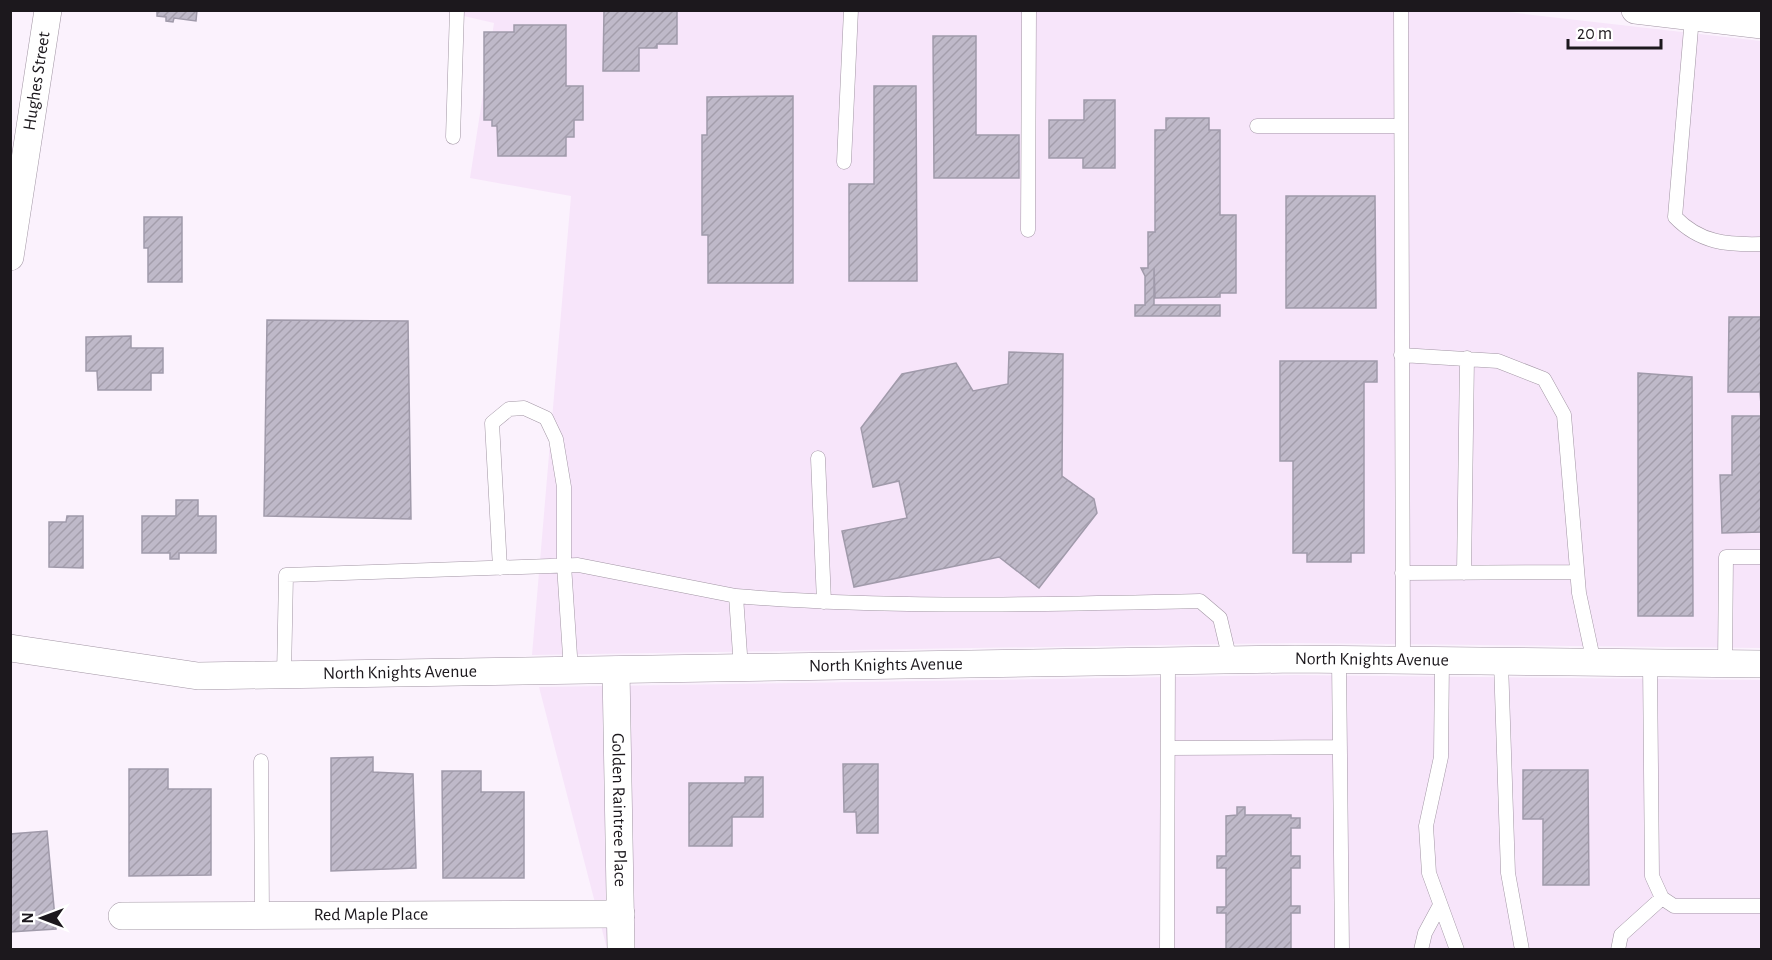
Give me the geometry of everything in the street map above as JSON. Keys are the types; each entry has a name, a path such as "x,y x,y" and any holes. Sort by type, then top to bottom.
{"street":[{"name":"Hughes Street","path":"10,257 48,10"},
{"path":"1635,10 1761,25"},
{"name":"North Knights Avenue","path":"10,648 198,676 1230,660 1761,664"},
{"name":"Golden Raintree Place","path":"616,670 621,950"},
{"name":"Red Maple Place","path":"122,916 621,914"}],"lane":[{"path":"453,137 458,10"},
{"path":"844,162 852,10"},
{"path":"1028,230 1029,10"},
{"path":"1401,10 1403,660"},
{"path":"1692,17 1674,217 1689,232 1728,245 1761,244"},
{"path":"1257,126 1401,126"},
{"path":"1401,355 1498,361 1544,379 1564,415 1579,593 1594,663"},
{"path":"1464,573 1467,358"},
{"path":"500,568 492,423 509,409 524,408 546,418 556,439 564,487 564,565 571,671"},
{"path":"818,458 824,602"},
{"path":"1725,664 1726,557 1761,557"},
{"path":"284,675 286,575 564,565 578,565 736,596 824,602 1058,604 1200,601 1220,618 1230,660"},
{"path":"1402,573 1577,572"},
{"path":"736,596 741,669"},
{"path":"1339,660 1342,950"},
{"path":"1167,950 1168,661"},
{"path":"1442,661 1441,757 1426,826 1429,873 1439,906 1457,950"},
{"path":"1501,662 1508,873 1522,950"},
{"path":"1650,663 1652,876 1662,898 1674,906 1761,906"},
{"path":"1168,748 1340,747"},
{"path":"261,761 262,915"},
{"path":"1618,950 1621,934 1662,898"},
{"path":"1421,950 1425,933 1439,906"}],"shaded area":[{"path":"1490,10 1761,41 1761,648 1294,643 532,655 571,196 470,178 494,23 442,11"},
{"path":"1295,675 1761,680 1761,949 607,949 539,687"}],"building":[{"path":"157,10 197,10 196,21 174,18 173,22 166,21 166,17 157,16"},
{"path":"604,10 677,10 677,44 657,44 657,48 639,48 639,71 603,71"},
{"path":"514,25 566,25 566,86 583,86 583,120 574,120 574,137 566,137 566,156 498,156 497,126 492,126 492,120 484,120 484,32 514,32"},
{"path":"933,36 976,36 976,135 1019,135 1019,178 934,178"},
{"path":"874,86 916,86 917,281 849,281 849,184 874,184"},
{"path":"793,96 793,283 708,283 708,235 702,235 702,135 707,135 707,97"},
{"path":"1084,100 1115,100 1115,168 1083,168 1083,158 1049,158 1049,120 1084,120"},
{"path":"1166,118 1209,118 1209,130 1220,130 1220,215 1236,215 1236,293 1220,293 1220,297 1155,298 1154,268 1154,305 1220,305 1220,316 1135,316 1135,305 1145,305 1145,276 1141,268 1148,268 1148,232 1155,232 1155,130 1166,130"},
{"path":"1286,196 1375,196 1376,308 1286,308"},
{"path":"144,217 182,217 182,282 148,282 148,248 144,248"},
{"path":"1729,317 1762,317 1762,418 1760,392 1728,392"},
{"path":"267,320 408,321 411,519 264,516"},
{"path":"131,336 131,348 163,348 163,373 151,373 151,390 98,390 97,371 86,371 86,337"},
{"path":"1009,352 1063,354 1062,476 1094,499 1097,513 1039,588 999,557 854,587 842,531 907,518 899,481 873,487 861,428 902,374 956,363 973,391 1008,384"},
{"path":"1280,361 1377,361 1377,382 1364,382 1364,553 1351,553 1351,562 1307,562 1307,553 1293,553 1293,461 1280,461"},
{"path":"1638,373 1692,377 1693,616 1638,616"},
{"path":"1732,416 1762,416 1762,532 1722,533 1720,475 1732,475"},
{"path":"176,500 198,500 198,516 216,516 216,553 179,553 179,559 170,559 170,553 142,553 142,516 176,516"},
{"path":"67,516 83,516 83,568 49,567 49,522 66,522"},
{"path":"373,757 373,772 413,774 416,868 331,871 331,758"},
{"path":"843,764 878,764 878,833 857,833 856,812 844,812"},
{"path":"129,769 168,769 168,789 211,789 211,875 129,876"},
{"path":"1523,770 1588,770 1589,885 1543,885 1543,819 1523,819"},
{"path":"442,771 481,771 481,792 524,792 524,878 443,878"},
{"path":"745,777 763,777 763,817 732,817 732,846 689,846 689,783 745,783"},
{"path":"1237,807 1245,807 1245,815 1291,815 1291,818 1300,818 1300,828 1291,828 1291,856 1300,856 1300,868 1291,868 1291,906 1300,906 1300,913 1291,913 1291,950 1226,950 1226,913 1217,913 1217,907 1226,907 1226,868 1217,868 1217,856 1226,856 1226,816 1237,815"},
{"path":"47,831 56,929 10,932 10,834"}]}
